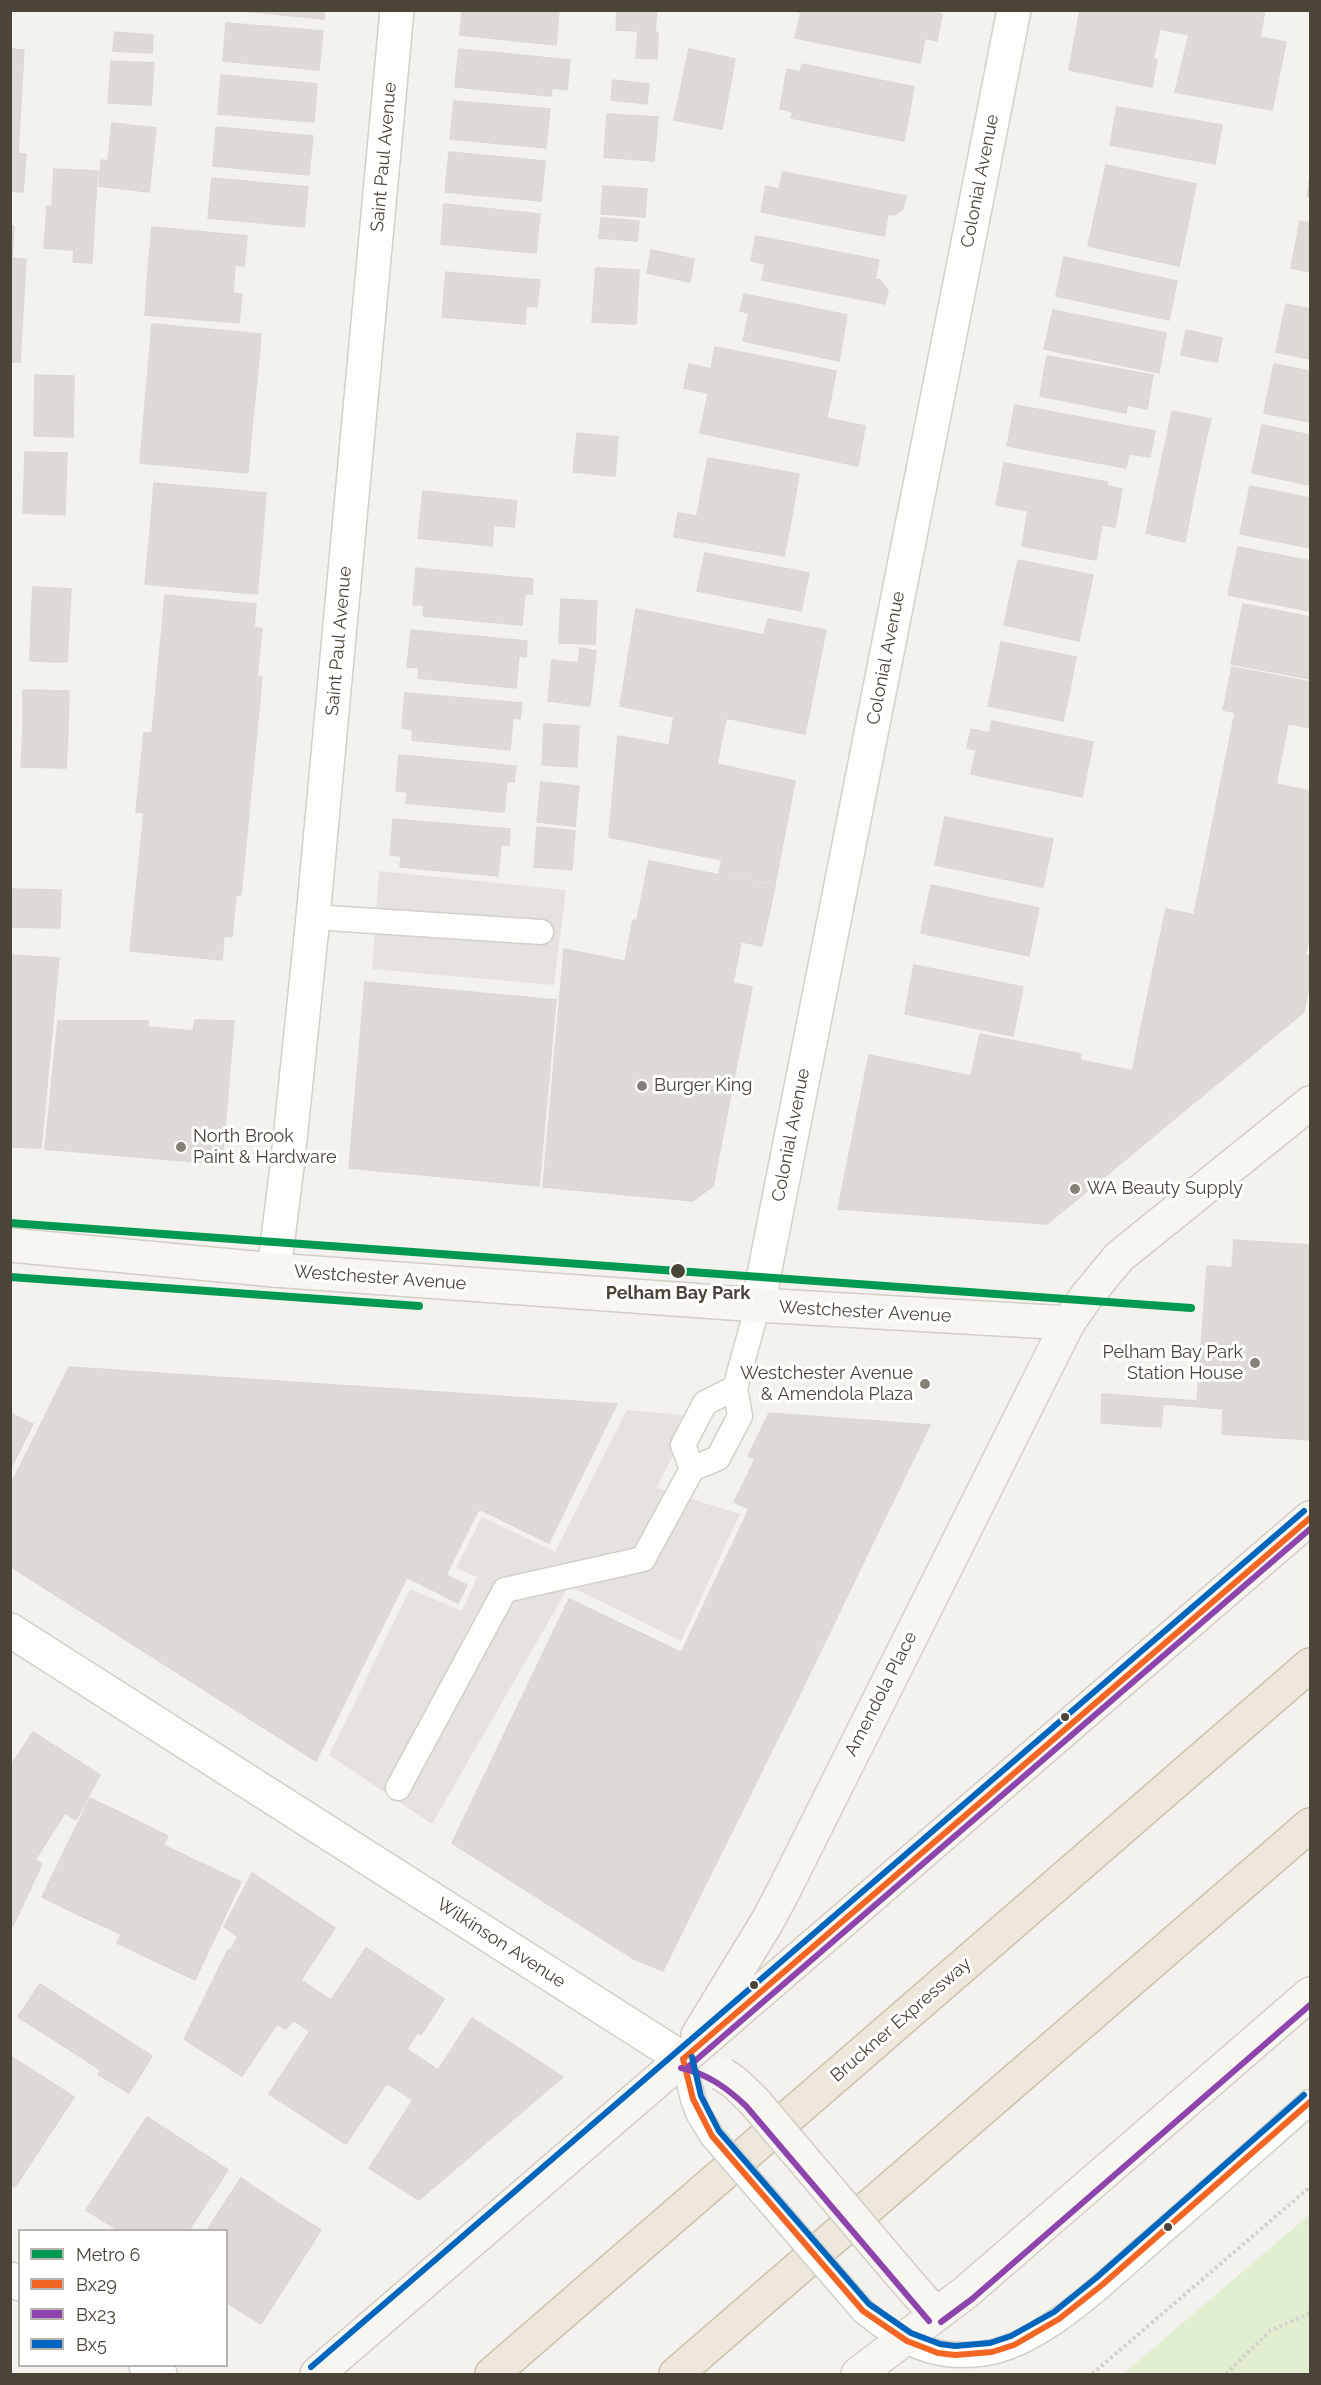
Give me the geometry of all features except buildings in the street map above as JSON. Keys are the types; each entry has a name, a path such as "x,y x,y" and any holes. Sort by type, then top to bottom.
{"highway":[{"name":"Bruckner Expressway","path":"492,2374 1311,1665"},
{"path":"676,2374 1311,1825"}],"main road":[{"path":"1068,1323 1119,1257 1311,1103"},
{"name":"Westchester Avenue","path":"10,1245 274,1270 758,1305 1068,1323"},
{"name":"Amendola Place","path":"683,2060 782,1894 1068,1323"},
{"path":"317,2374 1311,1518"},
{"path":"858,2374 966,2292 1311,1994"},
{"name":"Wilkinson Avenue","path":"683,2060 713,2067 753,2100 936,2315"}],"street":[{"name":"Saint Paul Avenue","path":"274,1270 313,917 397,10"},
{"name":"Colonial Avenue","path":"758,1305 1014,10"},
{"name":"Wilkinson Avenue","path":"10,1630 683,2060"}],"lane":[{"path":"313,917 541,932"},
{"path":"398,1788 505,1590 643,1559 692,1469 718,1458 740,1416 735,1388 758,1305"},
{"path":"692,1469 683,1445 705,1403 735,1388"},
{"path":"683,2060 698,2113 712,2136 863,2311 874,2322 903,2340 937,2353 993,2352 1012,2345 1054,2322 1096,2291 1311,2102"}],"path":[{"path":"1092,2374 1311,2187"},
{"path":"1226,2374 1270,2331 1311,2313"}],"green space":[{"path":"1310,2214 1310,2374 1123,2374"}],"shaded area":[{"path":"379,871 566,890 554,985 372,969"},
{"path":"627,1410 694,1416 656,1488 740,1514 681,1641 569,1586 432,1824 329,1755 410,1589 462,1611 477,1577 456,1568 482,1517 555,1552"}],"metro line":[{"name":"6","path":"10,1223 1191,1308"},
{"name":"6","path":"10,1277 419,1306"}],"transit line":[{"name":"Bx5","path":"311,2367 1304,1511"},
{"name":"Bx29","path":"683,2059 1310,1518"},
{"name":"Bx23","path":"689,2066 1310,1529"},
{"name":"Bx23","path":"941,2322 972,2299 1310,2005"},
{"name":"Bx5","path":"692,2057 701,2096 719,2131 869,2304 911,2333 940,2344 955,2346 990,2343 1011,2336 1054,2312 1096,2278 1304,2095"},
{"name":"Bx29","path":"683,2059 693,2099 712,2136 863,2311 907,2341 938,2353 955,2355 992,2352 1014,2345 1059,2319 1102,2285 1310,2102"},
{"name":"Bx23","path":"681,2068 716,2082 746,2106 929,2321"}],"place":[{"name":"Burger King","path":"642,1086"},
{"name":"North Brook Paint & Hardware","path":"181,1147"},
{"name":"WA Beauty Supply","path":"1075,1189"},
{"name":"Pelham Bay Park","path":"678,1271"},
{"name":"Pelham Bay Park Station House","path":"1255,1363"},
{"name":"Westchester Avenue & Amendola Plaza","path":"925,1384"}]}
